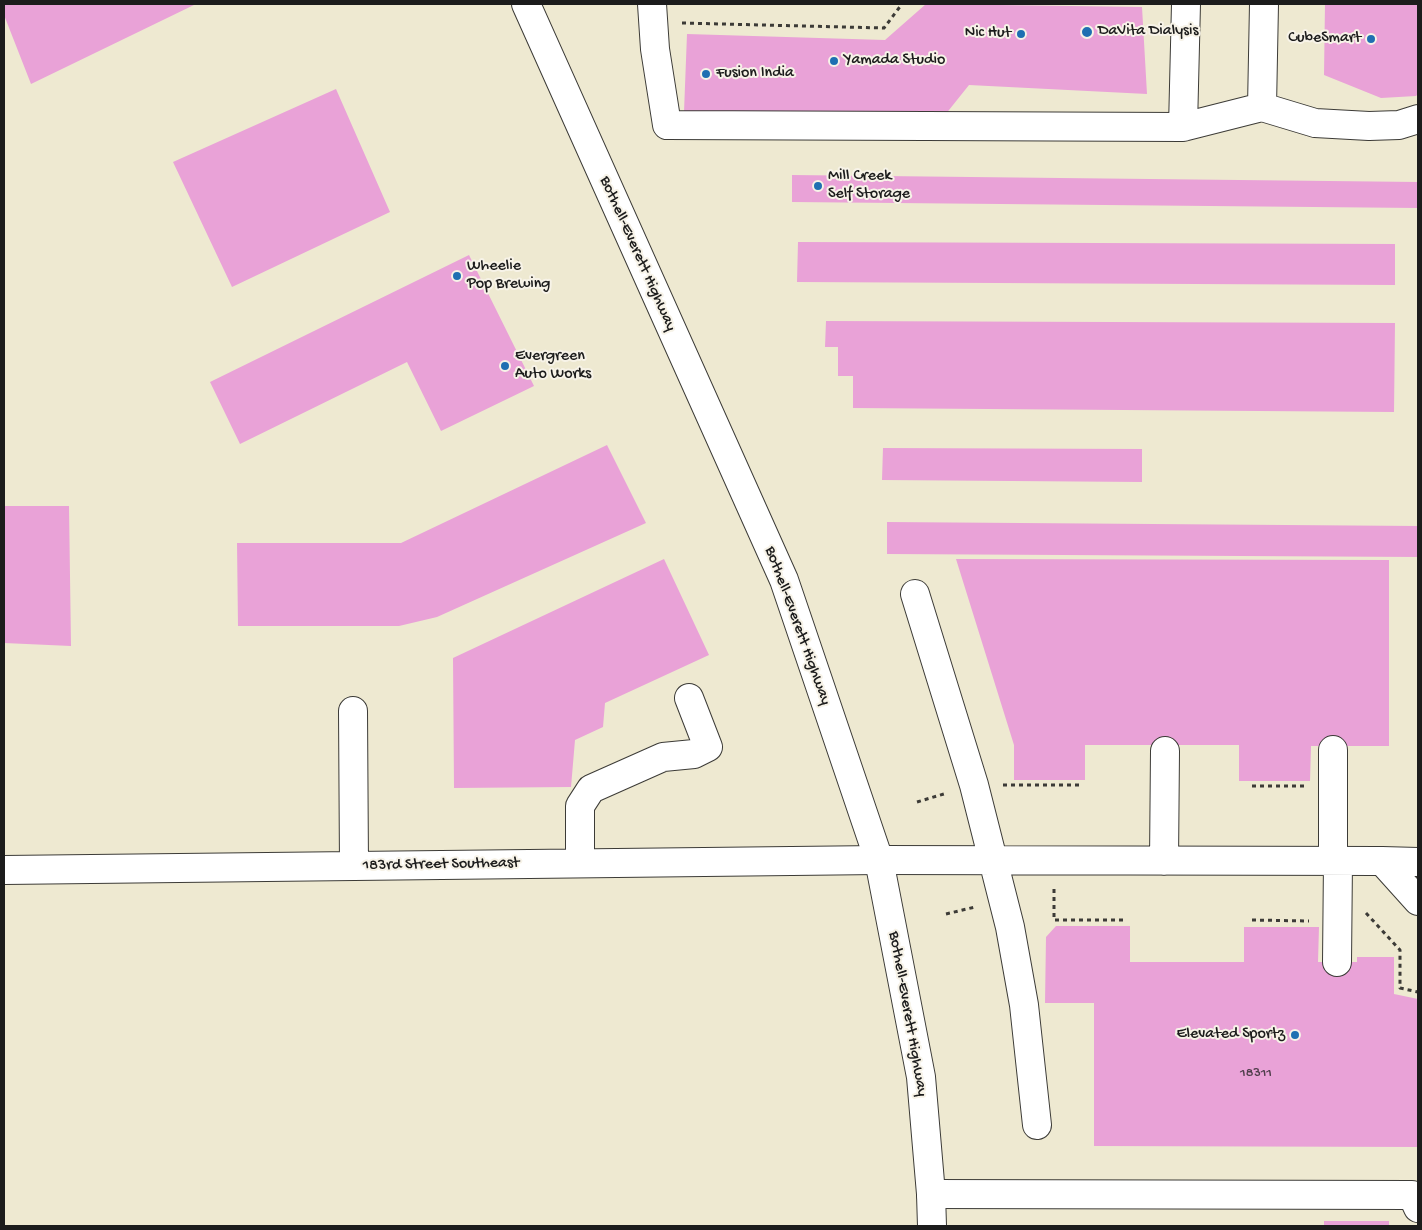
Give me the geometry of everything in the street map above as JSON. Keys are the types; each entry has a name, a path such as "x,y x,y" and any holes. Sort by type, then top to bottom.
{"main road":[{"name":"Bothell-Everett Highway","path":"526,4 784,580 879,860 920,1077 931,1194 932,1226"},
{"path":"652,4 655,49 667,125 1183,127 1262,107 1315,123 1369,126 1399,125 1418,119"},
{"path":"1183,127 1186,4"},
{"path":"1262,107 1264,4"},
{"path":"914,594 974,785 1013,941 1024,1005 1037,1125"},
{"path":"580,863 580,806 591,789 663,757 694,754 708,747 690,698"},
{"path":"353,711 354,866"},
{"path":"1333,750 1338,962"},
{"path":"1164,861 1165,751"},
{"name":"183rd Street Southeast","path":"4,870 879,860 1418,862"},
{"path":"1382,861 1418,901"},
{"path":"931,1194 1416,1199"}],"path":[{"path":"679,23 884,28 902,4"},
{"path":"1252,786 1333,786"},
{"path":"1048,888 1054,887 1054,920 1126,920"},
{"path":"946,914 983,906 1003,899"},
{"path":"1360,906 1400,950 1400,988 1418,992"}],"building":[{"path":"4,4 196,4 31,84 4,15"},
{"path":"926,4 1142,7 1147,94 969,85 937,125 684,112 687,34 885,40"},
{"name":"CubeSmart","path":"1325,4 1418,4 1418,94 1416,96 1381,98 1324,75"},
{"path":"336,89 390,212 232,287 173,162"},
{"path":"792,175 1418,182 1418,208 792,202"},
{"path":"798,242 1395,244 1395,285 797,282"},
{"path":"469,255 534,386 441,431 407,362 240,444 210,382"},
{"path":"826,321 1395,323 1394,412 853,408 853,376 838,376 838,347 825,347"},
{"path":"607,445 646,523 437,617 399,626 238,626 237,543 401,543"},
{"path":"883,448 1142,449 1142,482 882,480"},
{"path":"4,506 69,506 71,646 4,643"},
{"path":"887,522 1418,526 1418,557 887,554"},
{"path":"664,559 709,655 605,703 603,727 575,740 571,787 454,788 453,658"},
{"path":"956,559 1389,560 1389,746 1311,746 1310,781 1239,781 1239,745 1085,745 1085,780 1014,780 1014,745"},
{"path":"1056,926 1130,926 1130,962 1244,962 1244,927 1319,927 1318,962 1357,962 1357,957 1394,957 1394,994 1418,999 1418,1147 1094,1146 1094,1003 1045,1003 1046,937"},
{"path":"1324,1221 1389,1221 1389,1226 1324,1226"}],"place":[{"name":"DaVita Dialysis","path":"1087,32"},
{"name":"Nic Hut","path":"1021,34"},
{"name":"CubeSmart","path":"1371,39"},
{"name":"Yamada Studio","path":"834,61"},
{"name":"Fusion India","path":"706,74"},
{"name":"Mill Creek Self Storage","path":"818,186"},
{"name":"Wheelie Pop Brewing","path":"457,276"},
{"name":"Evergreen Auto Works","path":"505,366"},
{"name":"Elevated Sportz","path":"1295,1035"}]}
